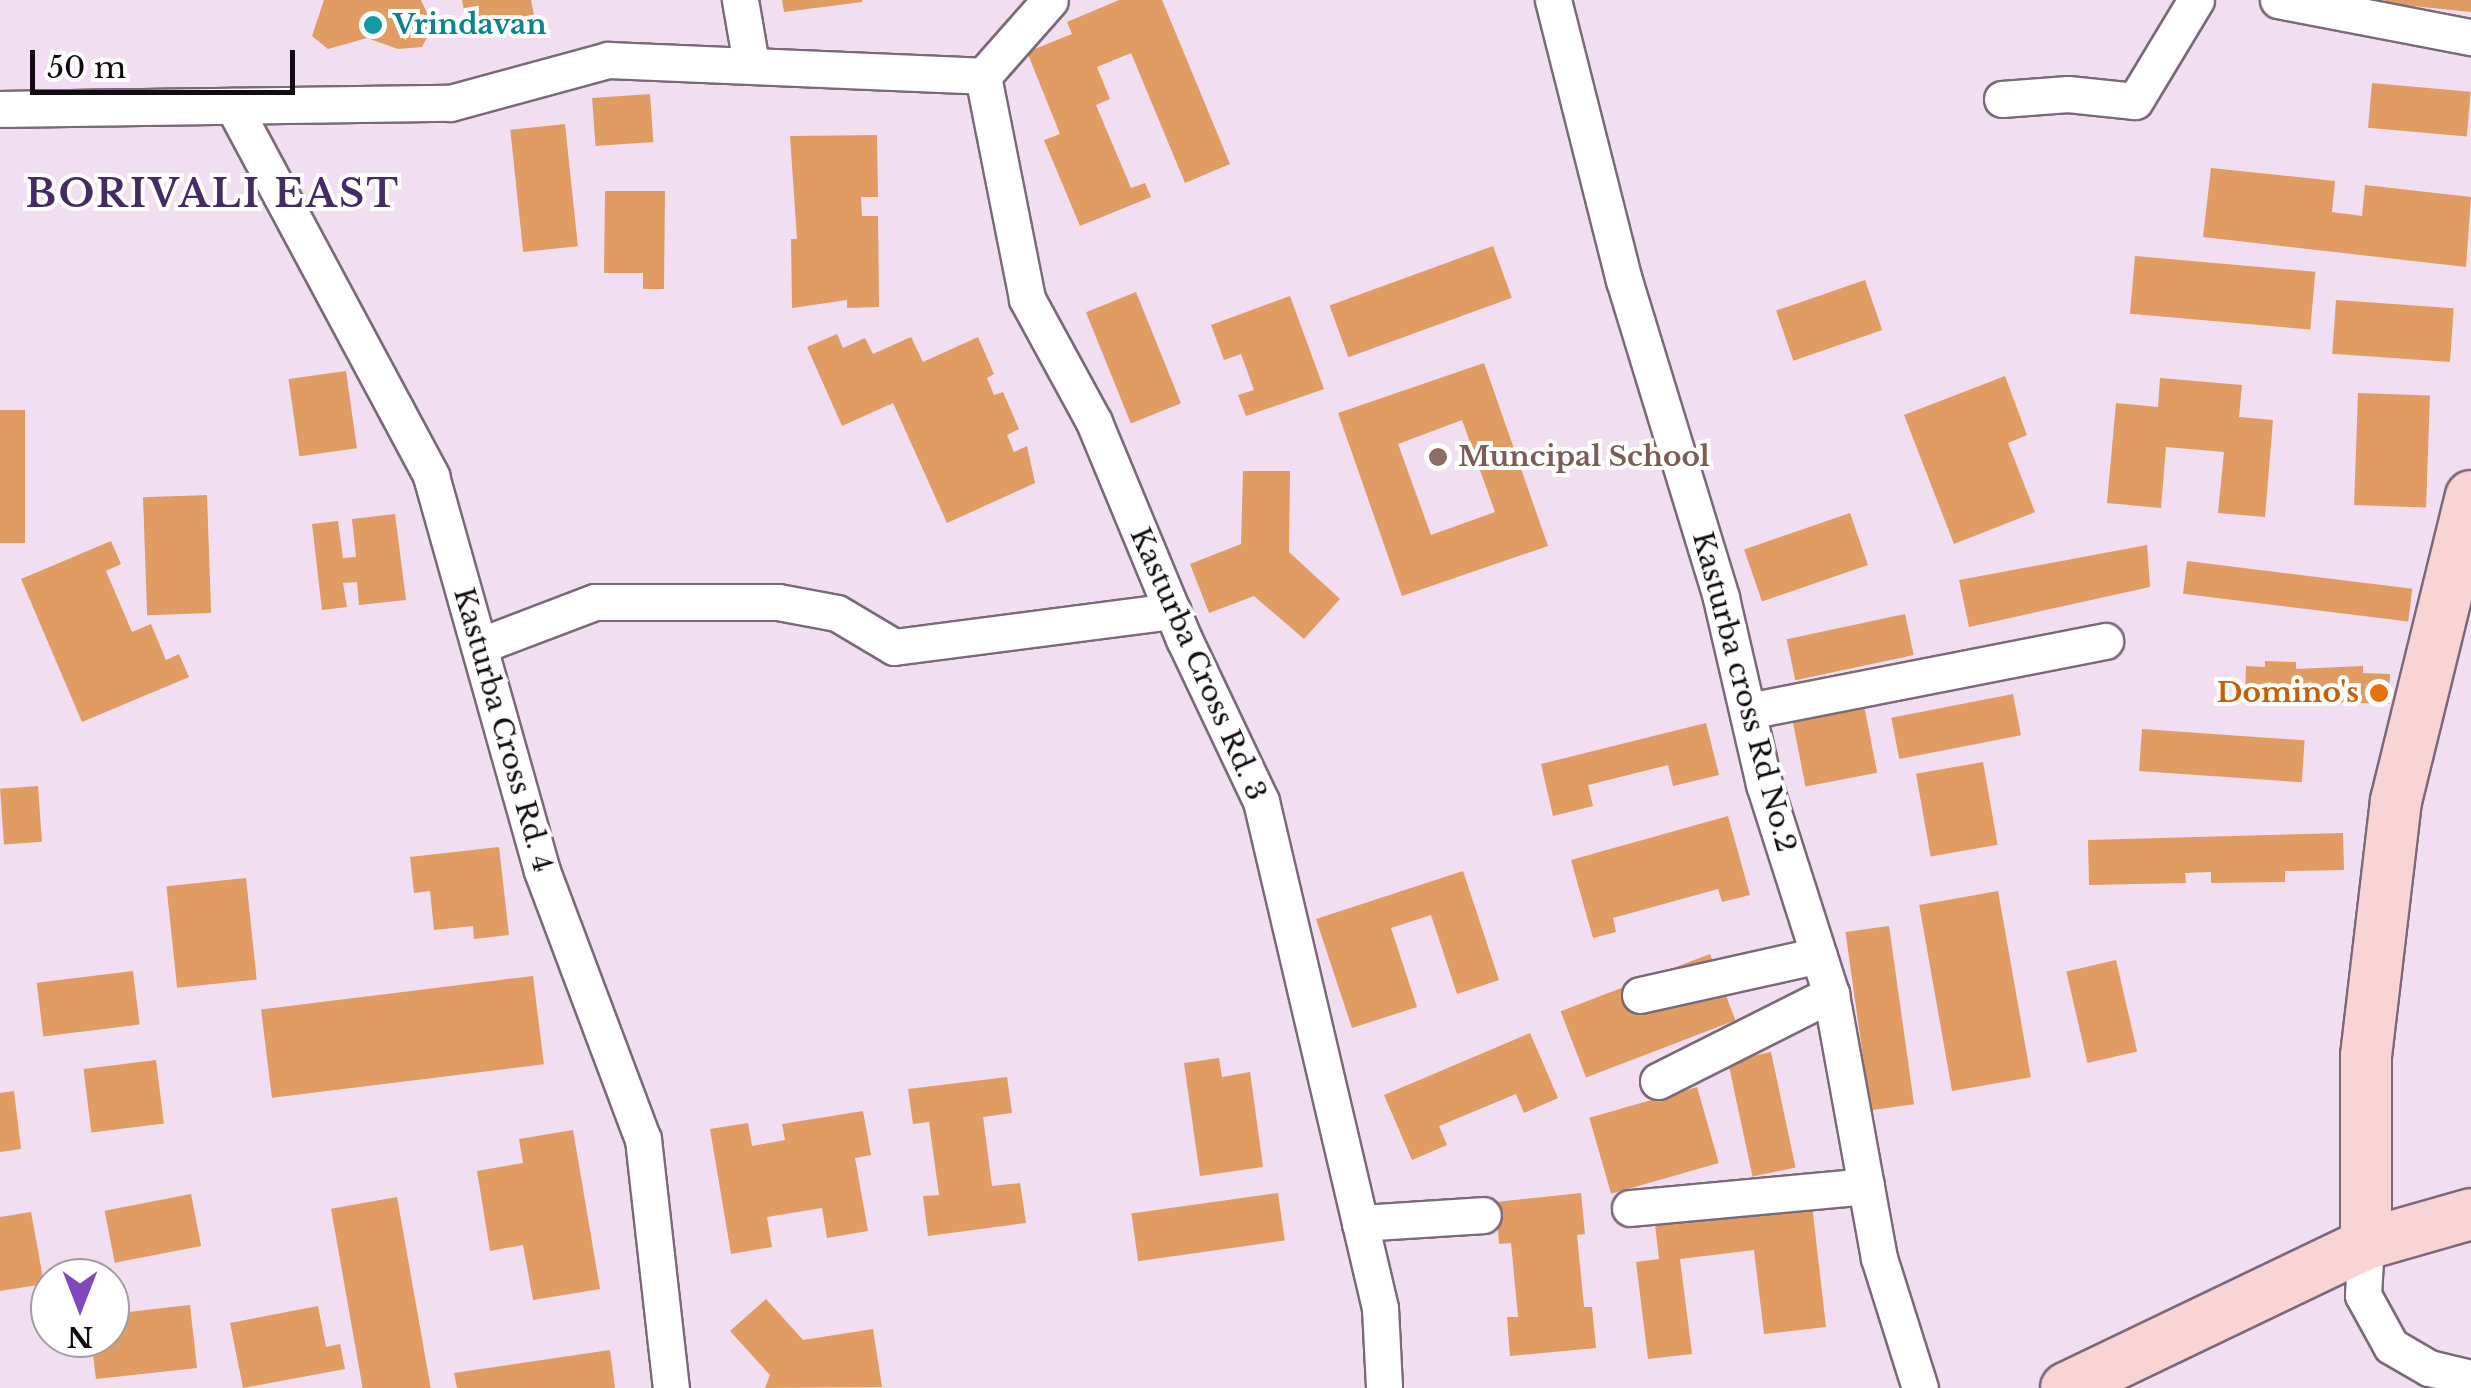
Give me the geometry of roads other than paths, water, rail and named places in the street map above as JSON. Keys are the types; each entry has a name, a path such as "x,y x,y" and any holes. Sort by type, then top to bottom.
{"street":[{"path":"740,0 751,64"},
{"path":"0,109 450,103 608,60 983,76 1050,0"},
{"name":"Kasturba cross Rd No.2","path":"1553,0 1624,280 1721,598 1748,711 1831,994 1879,1258 1920,1388"},
{"path":"2002,99 2068,94 2135,101 2196,0"},
{"path":"2278,0 2471,37"},
{"name":"Kasturba Cross Rd. 3","path":"983,76 1026,299 1094,422 1172,612 1261,801 1380,1308 1384,1388"},
{"name":"Kasturba Cross Rd. 4","path":"234,106 431,476 542,872 643,1138 671,1388"},
{"path":"2471,496 2396,801 2366,1056 2366,1244 2362,1294 2392,1346 2429,1368 2471,1378"},
{"path":"479,646 595,602 778,602 837,613 894,647 1172,612"},
{"path":"1748,711 2104,641"},
{"path":"1640,995 1819,955"},
{"path":"1658,1081 1831,994"},
{"path":"1630,1208 1866,1186"},
{"path":"2066,1388 2366,1244 2471,1214"},
{"path":"1360,1223 1483,1215"}],"place":[{"name":"Vrindavan","path":"373,25"},
{"name":"Muncipal School","path":"1438,457"},
{"name":"Domino's","path":"2379,693"}],"district":[{"name":"BORIVALI EAST","path":"213,194"}]}
